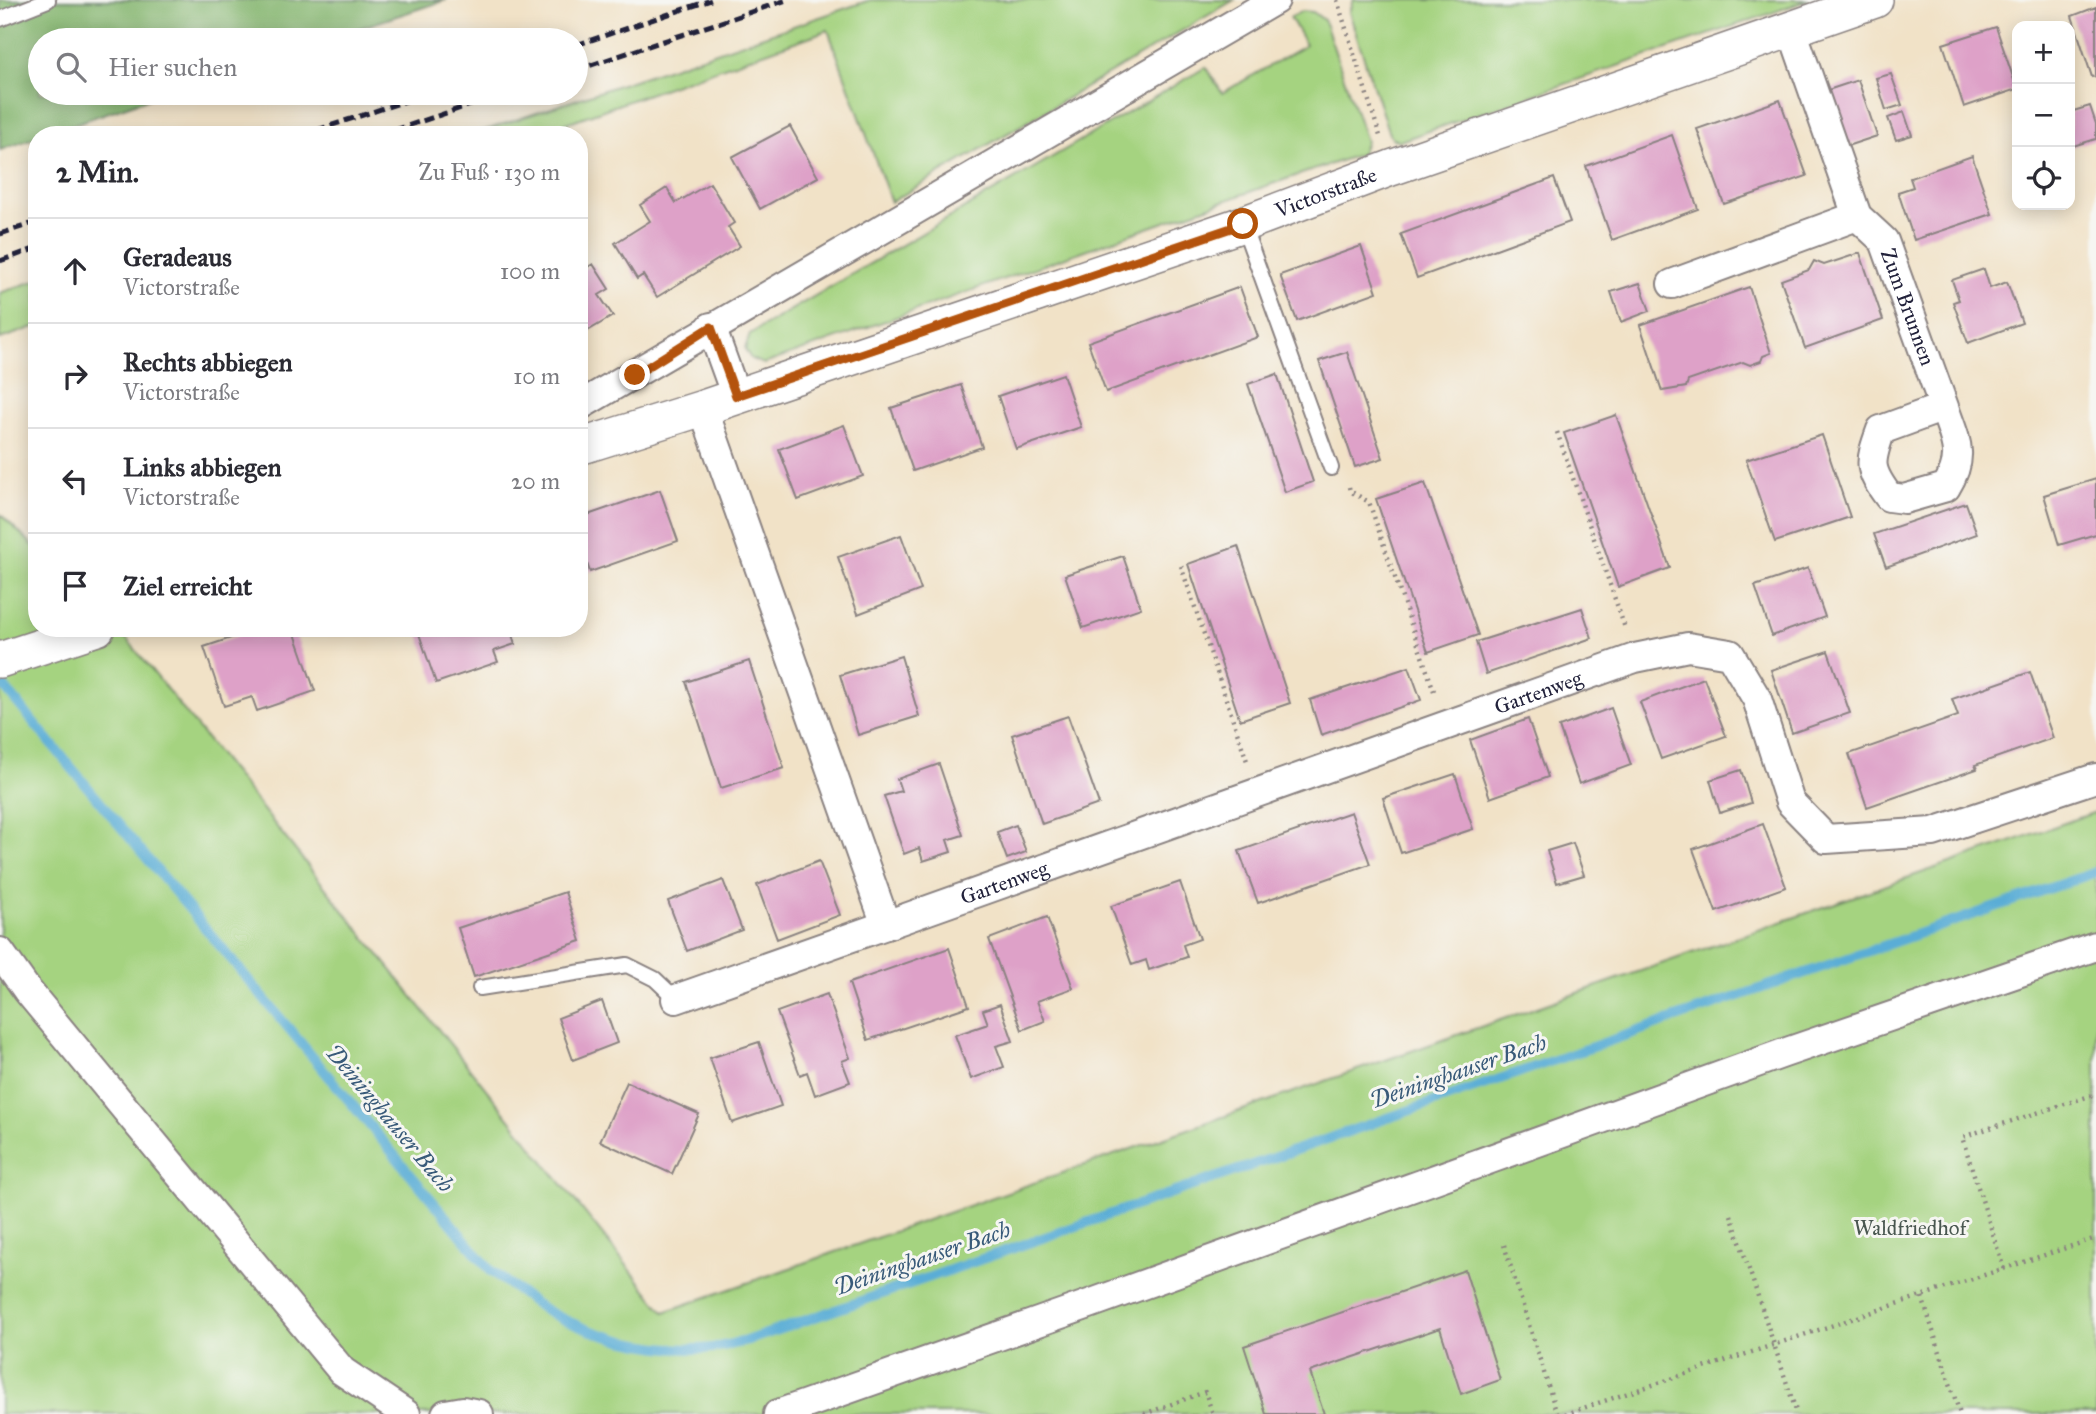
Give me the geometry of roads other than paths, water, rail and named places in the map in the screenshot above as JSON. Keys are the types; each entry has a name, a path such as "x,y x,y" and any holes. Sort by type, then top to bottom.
{"street":[{"path":"588,401 1275,0"},
{"name":"Victorstraße","path":"588,444 703,408 1243,224 1391,168 1875,0"},
{"name":"Zum Brunnen","path":"1792,30 1857,216 1884,241 1944,407"},
{"path":"1672,284 1857,216"},
{"path":"711,327 736,396"},
{"path":"703,408 886,925"},
{"path":"0,660 70,637"},
{"name":"Gartenweg","path":"676,999 1635,658 1688,647 1730,654 1757,699 1790,802 1826,839 1933,832 2096,778"},
{"path":"778,1414 1784,1053 2096,946"},
{"path":"0,953 27,990 342,1371 406,1414"},
{"path":"446,1414 463,1411 478,1414"}],"lane":[{"path":"0,19 48,0"},
{"path":"1243,224 1331,468"},
{"path":"480,988 627,965 655,979 676,999"}],"waterway":[{"name":"Deininghauser Bach","path":"0,682 491,1271 534,1303 567,1321 622,1340 680,1349 705,1349 743,1342 2096,872"}],"railway":[{"path":"588,41 711,0"},
{"path":"588,66 787,0"},
{"path":"329,126 393,105"},
{"path":"407,126 470,105"},
{"path":"0,234 28,225"},
{"path":"0,261 28,251"}],"park label":[{"name":"Waldfriedhof","path":"1910,1228"}]}
